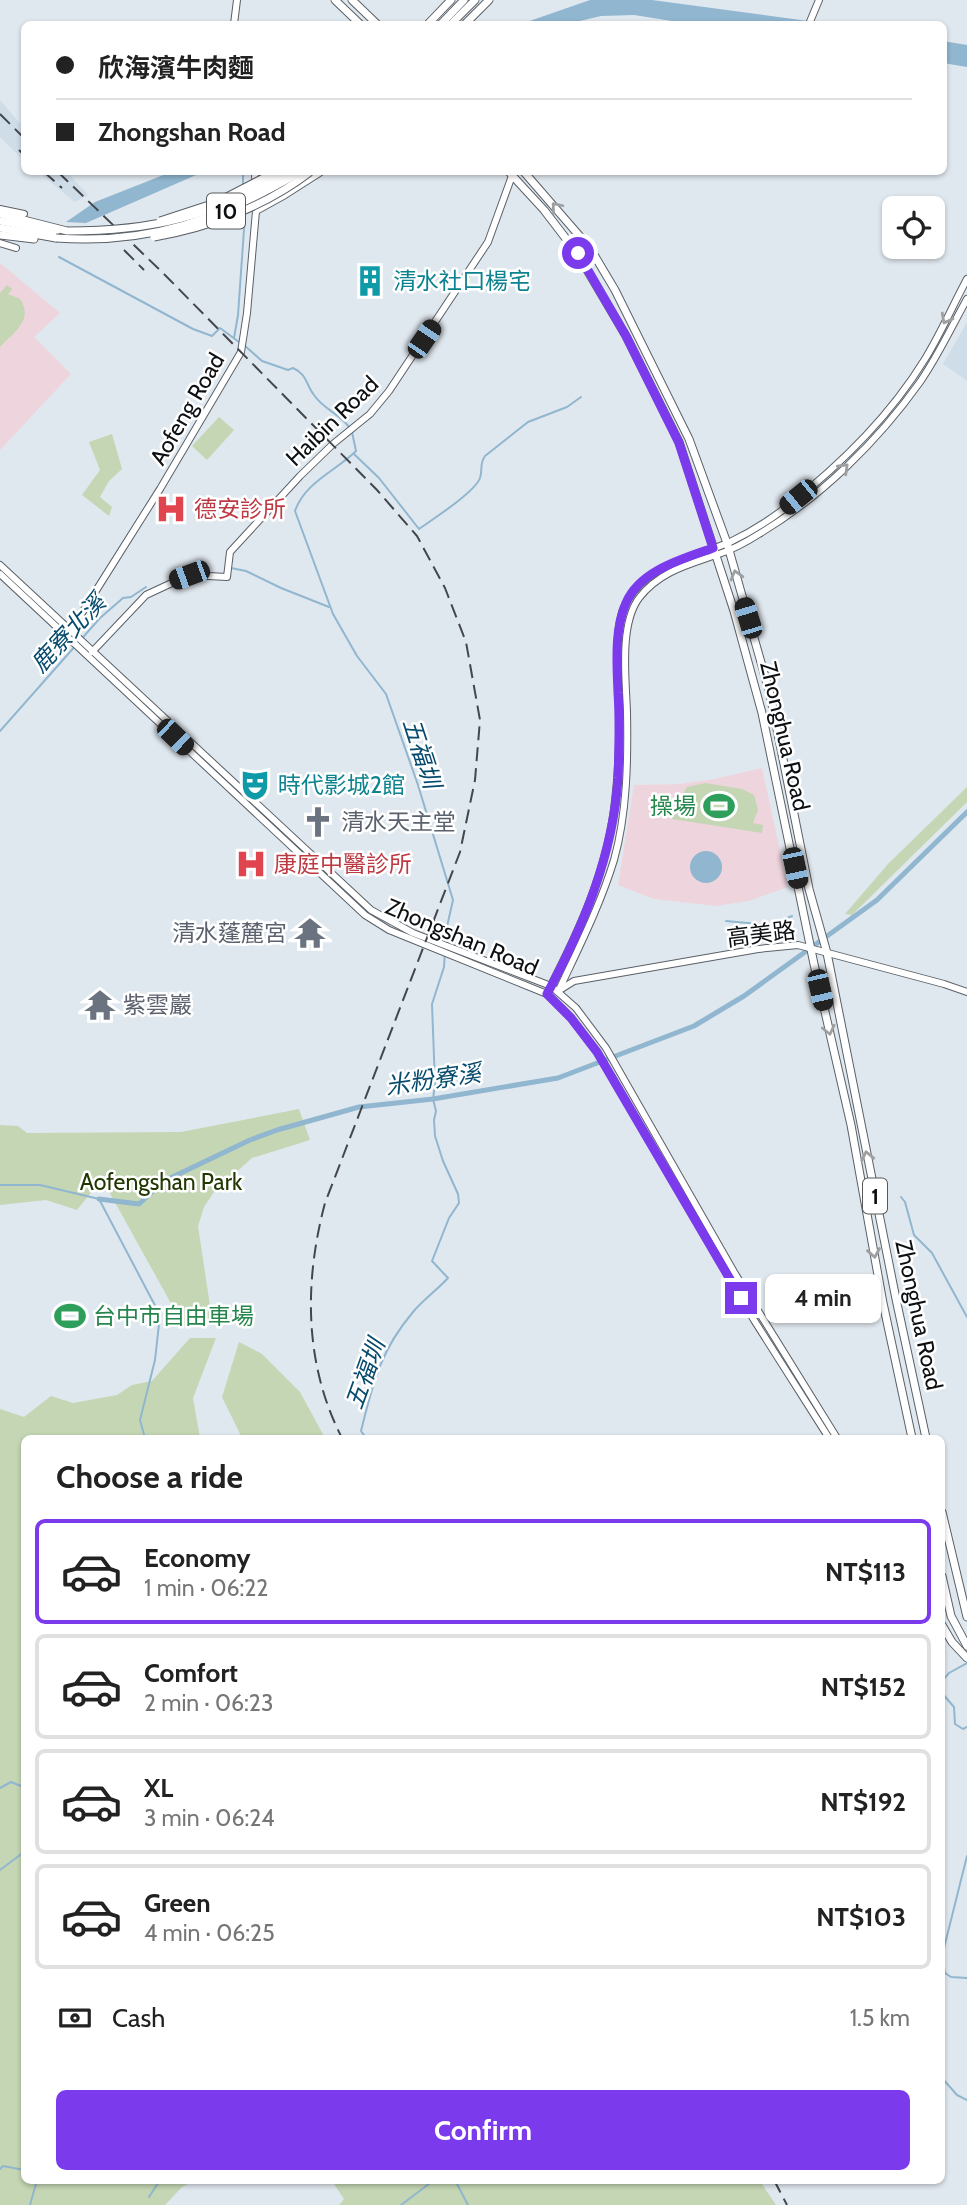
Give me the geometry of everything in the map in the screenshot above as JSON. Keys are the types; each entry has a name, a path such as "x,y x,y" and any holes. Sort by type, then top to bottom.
{"main road":[{"path":"335,0 357,21"},
{"path":"352,0 374,21"},
{"path":"431,21 451,0"},
{"path":"444,21 464,0"},
{"path":"454,21 475,0"},
{"path":"468,21 489,0"},
{"path":"269,175 215,203 172,216 147,231 153,237 204,227 261,201 305,175"},
{"name":"10","path":"0,221 67,232 147,231 232,201 281,175"},
{"name":"10","path":"0,228 56,238 104,240 191,224 229,211 295,175"},
{"name":"Zhonghua Road","path":"513,175 578,253 626,336 679,443 746,648 760,704 808,946 851,1125 883,1303 911,1435"},
{"name":"Zhonghua Road","path":"527,175 590,248 615,290 689,439 728,547 770,694 925,1435"},
{"path":"0,212 67,232"},
{"path":"0,235 17,239 56,238"},
{"path":"883,1303 895,1299"},
{"path":"945,1543 967,1618"},
{"path":"945,1589 951,1616 967,1646"},
{"path":"945,1630 967,1658"}],"street":[{"path":"234,21 237,0"},
{"path":"810,21 819,0"},
{"name":"Aofeng Road","path":"69,634 160,489 241,352 247,313 257,175"},
{"path":"256,211 317,175"},
{"name":"Haibin Road","path":"90,653 146,595 189,575 227,577 230,552 300,475 370,414 389,391 488,242 510,175"},
{"path":"0,212 24,214"},
{"path":"0,243 16,248"},
{"path":"728,547 783,510 813,485 874,425 904,391 926,358 967,279"},
{"path":"558,992 605,887 620,832 627,729 626,651 632,609 648,589 666,574 766,531 809,499 898,412 921,380 967,299"},
{"path":"547,994 593,895 610,841 618,778 618,640 625,605 644,581 662,568 715,552"},
{"name":"Zhongshan Road","path":"0,565 69,634"},
{"name":"Zhongshan Road","path":"0,574 371,910 413,933 551,986 576,1008 606,1048 617,1078"},
{"name":"Zhongshan Road","path":"90,653 365,915 389,930 547,994 571,1018 617,1078"},
{"name":"高美路","path":"547,994 558,992 574,981 758,949 808,946 967,992"},
{"path":"617,1078 754,1320 827,1435"},
{"path":"672,1172 835,1435"}],"shaded area":[{"path":"0,100 21,124 21,158 0,137"},
{"path":"42,175 70,175 88,195 75,202"},
{"path":"0,263 60,313 34,337 71,374 0,450"},
{"path":"967,322 967,381 943,364"},
{"path":"762,768 788,887 749,901 716,906 654,899 618,885 634,785 680,784"}],"green space":[{"path":"7,285 12,289 8,294 20,299 25,313 16,331 0,347 0,293"},
{"path":"219,417 234,430 207,460 192,446"},
{"path":"112,434 122,469 109,481 100,497 112,507 109,516 82,495 100,470 89,442"},
{"path":"705,783 742,789 754,795 758,810 753,823 763,825 762,833 672,819 673,811 682,812 681,797 687,787"},
{"path":"967,787 967,802 852,915 845,914 888,864"},
{"name":"Aofengshan Park","path":"299,1109 310,1140 252,1158 214,1192 204,1207 198,1226 212,1319 183,1325 102,1179 77,1210 46,1200 0,1205 0,1125 18,1126 27,1133 181,1132"},
{"path":"190,1338 216,1338 193,1398 199,1435 21,1435 21,2184 188,2184 165,2205 0,2205 0,1409 24,1417 51,1396 73,1403 117,1395 132,1385 152,1381"},
{"path":"239,1342 262,1354 300,1392 323,1435 241,1435 222,1397"},
{"path":"334,2184 762,2184 776,2205 339,2205 344,2199"}],"water":[{"path":"590,0 652,0 808,21 672,21 634,15 601,16 580,21 530,21"},
{"path":"947,42 967,45 967,67 947,64"},
{"path":"163,175 196,175 86,223 66,222 95,202"},
{"path":"706,851 718,855 722,867 718,879 706,883 694,879 690,867 694,855"}],"waterway":[{"path":"243,175 243,184"},
{"path":"234,338 245,215"},
{"name":"五福圳","path":"59,257 193,329 212,336 220,328 239,342"},
{"name":"五福圳","path":"244,345 262,361 288,370 298,370 318,400 349,427"},
{"path":"354,454 379,478 419,529 477,484 485,456 528,422 567,407 581,397"},
{"name":"五福圳","path":"352,432 356,451 313,485 295,511 333,614 357,656 386,694 418,785 453,900 446,931 444,967 432,1004 435,1084 433,1099 436,1111 435,1136 459,1203 449,1218 432,1261 448,1278 413,1312 385,1354 361,1431 364,1435"},
{"name":"鹿寮北溪","path":"231,568 246,571 329,607"},
{"name":"鹿寮北溪","path":"0,731 100,618 123,598 131,597 146,587"},
{"name":"米粉寮溪","path":"99,1199 139,1204 164,1181 277,1130 359,1107 433,1099 558,1078 694,1026 744,996 877,900 967,812"},
{"path":"726,921 770,925 792,916"},
{"name":"米粉寮溪","path":"0,1185 40,1185 99,1199 160,1315 155,1360 140,1420 144,1435"},
{"path":"901,1197 905,1202 914,1235 932,1253 967,1317"},
{"path":"945,1678 967,1663"},
{"path":"945,1696 954,1707 955,1724 963,1729 967,1727"},
{"path":"0,1788 11,1782 21,1786"},
{"path":"0,1870 21,1854"},
{"path":"945,1944 967,1856"},
{"path":"945,1973 951,1977 967,1978"},
{"name":"五福圳","path":"945,2081 957,2095 967,2100"},
{"path":"0,2169 3,2166 21,2169"},
{"path":"30,2205 36,2184"},
{"path":"149,2197 157,2184"},
{"path":"401,2205 429,2184"},
{"name":"米粉寮溪","path":"457,2184 468,2205"}],"railway":[{"path":"0,114 21,135"},
{"path":"47,175 62,188"},
{"path":"61,175 163,273 377,490 417,536 445,588 466,642 480,720 475,780 460,852 325,1203 313,1263 311,1322 314,1352 329,1410 341,1435"},
{"path":"124,250 144,270"},
{"path":"776,2184 787,2205"}],"place":[{"name":"清水社口楊宅","path":"370,281"},
{"name":"德安診所","path":"171,509"},
{"name":"時代影城2館","path":"255,785"},
{"name":"操場","path":"719,806"},
{"name":"清水天主堂","path":"318,822"},
{"name":"康庭中醫診所","path":"251,864"},
{"name":"清水蓬麓宮","path":"310,933"},
{"name":"紫雲巖","path":"100,1005"},
{"name":"台中市自由車場","path":"70,1316"}],"route":[{"path":"578,253 626,336 679,443 713,548 662,568 644,581 625,605 618,640 618,778 610,841 593,895 547,994 571,1018 597,1052 741,1298"}]}
